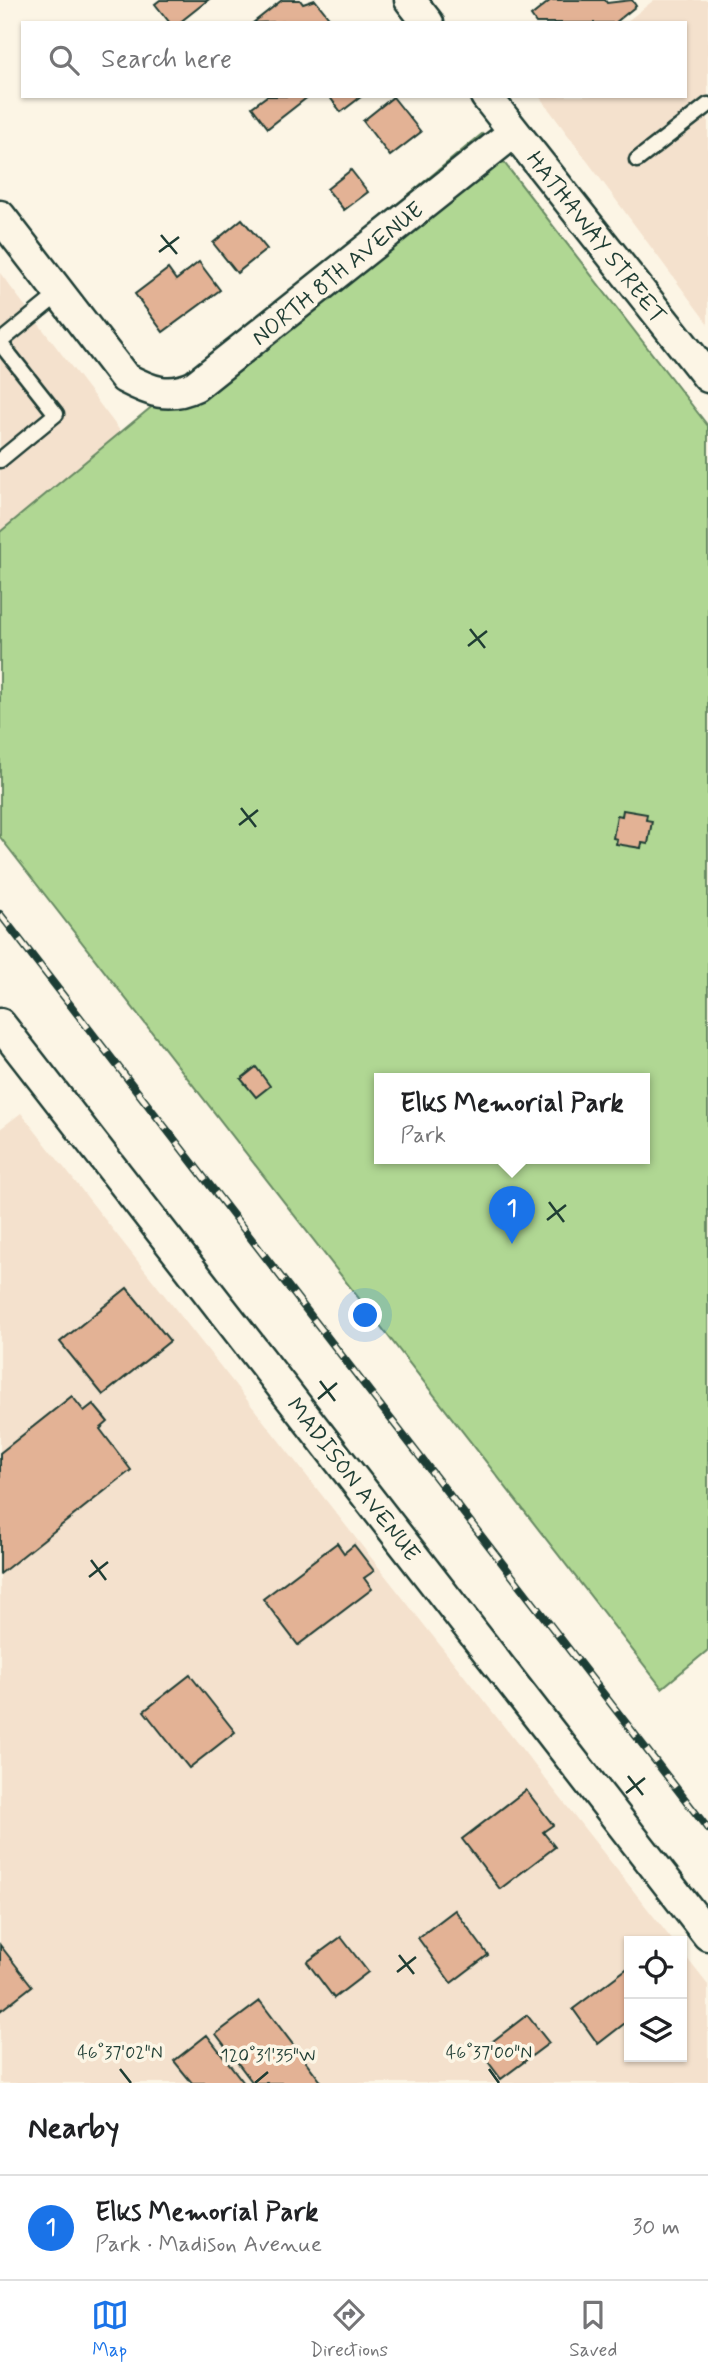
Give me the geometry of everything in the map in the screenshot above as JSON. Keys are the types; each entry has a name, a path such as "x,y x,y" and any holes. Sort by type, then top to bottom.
{"street":[{"path":"410,0 426,21"},
{"name":"HATHAWAY STREET","path":"488,98 708,377"},
{"name":"NORTH 8TH AVENUE","path":"60,293 125,378 152,392 178,394 195,386 514,132"},
{"path":"0,216 60,293"},
{"name":"MADISON AVENUE","path":"0,1024 708,1934"}],"lane":[{"path":"637,160 708,105"},
{"path":"0,460 56,414 0,342 60,293"}],"shaded area":[{"path":"654,0 708,0 708,324 540,98 687,98 687,21 628,21"},
{"path":"0,273 121,432 0,532"},
{"path":"21,1113 669,1936 624,1936 624,2062 687,2062 687,1958 708,1985 708,2083 0,2083 0,1129"}],"green space":[{"path":"482,134 708,426 708,1650 662,1688 0,837 0,532"}],"building":[{"path":"160,0 208,0 182,21 168,21 155,4"},
{"path":"282,0 300,0 303,4 315,0 331,20 305,21 256,21"},
{"path":"551,0 605,0 607,3 632,0 636,6 617,21 535,21 531,16"},
{"path":"264,98 306,98 268,128 252,107"},
{"path":"330,98 359,98 341,112"},
{"path":"394,98 421,132 390,156 363,121"},
{"path":"351,170 368,192 344,210 327,189"},
{"path":"242,219 267,249 237,273 213,243"},
{"path":"199,262 220,290 163,332 135,294 168,269 176,280"},
{"path":"623,810 647,814 646,820 652,821 648,844 642,843 641,848 616,844 617,839 613,838 617,815 622,816"},
{"path":"256,1067 270,1086 256,1097 241,1079"},
{"path":"127,1288 170,1341 103,1395 60,1342"},
{"path":"72,1396 84,1411 93,1404 108,1422 100,1429 131,1470 0,1574 0,1453"},
{"path":"337,1543 344,1553 354,1545 374,1571 364,1578 372,1589 298,1645 263,1599"},
{"path":"190,1675 235,1732 189,1768 144,1711"},
{"path":"526,1790 553,1825 543,1832 555,1847 500,1889 462,1839"},
{"path":"455,1910 488,1955 451,1983 418,1938"},
{"path":"341,1937 368,1972 334,1998 307,1962"},
{"path":"0,1945 32,1986 0,2011"},
{"path":"624,1971 624,2024 598,2044 573,2009"},
{"path":"260,2001 322,2083 253,2083 216,2034"},
{"path":"527,2015 549,2043 501,2079 480,2051"},
{"path":"207,2035 244,2083 192,2083 174,2061"}],"railway":[{"path":"0,914 708,1829"}],"place":[{"name":"Elks Memorial Park","path":"512,1244"}]}
